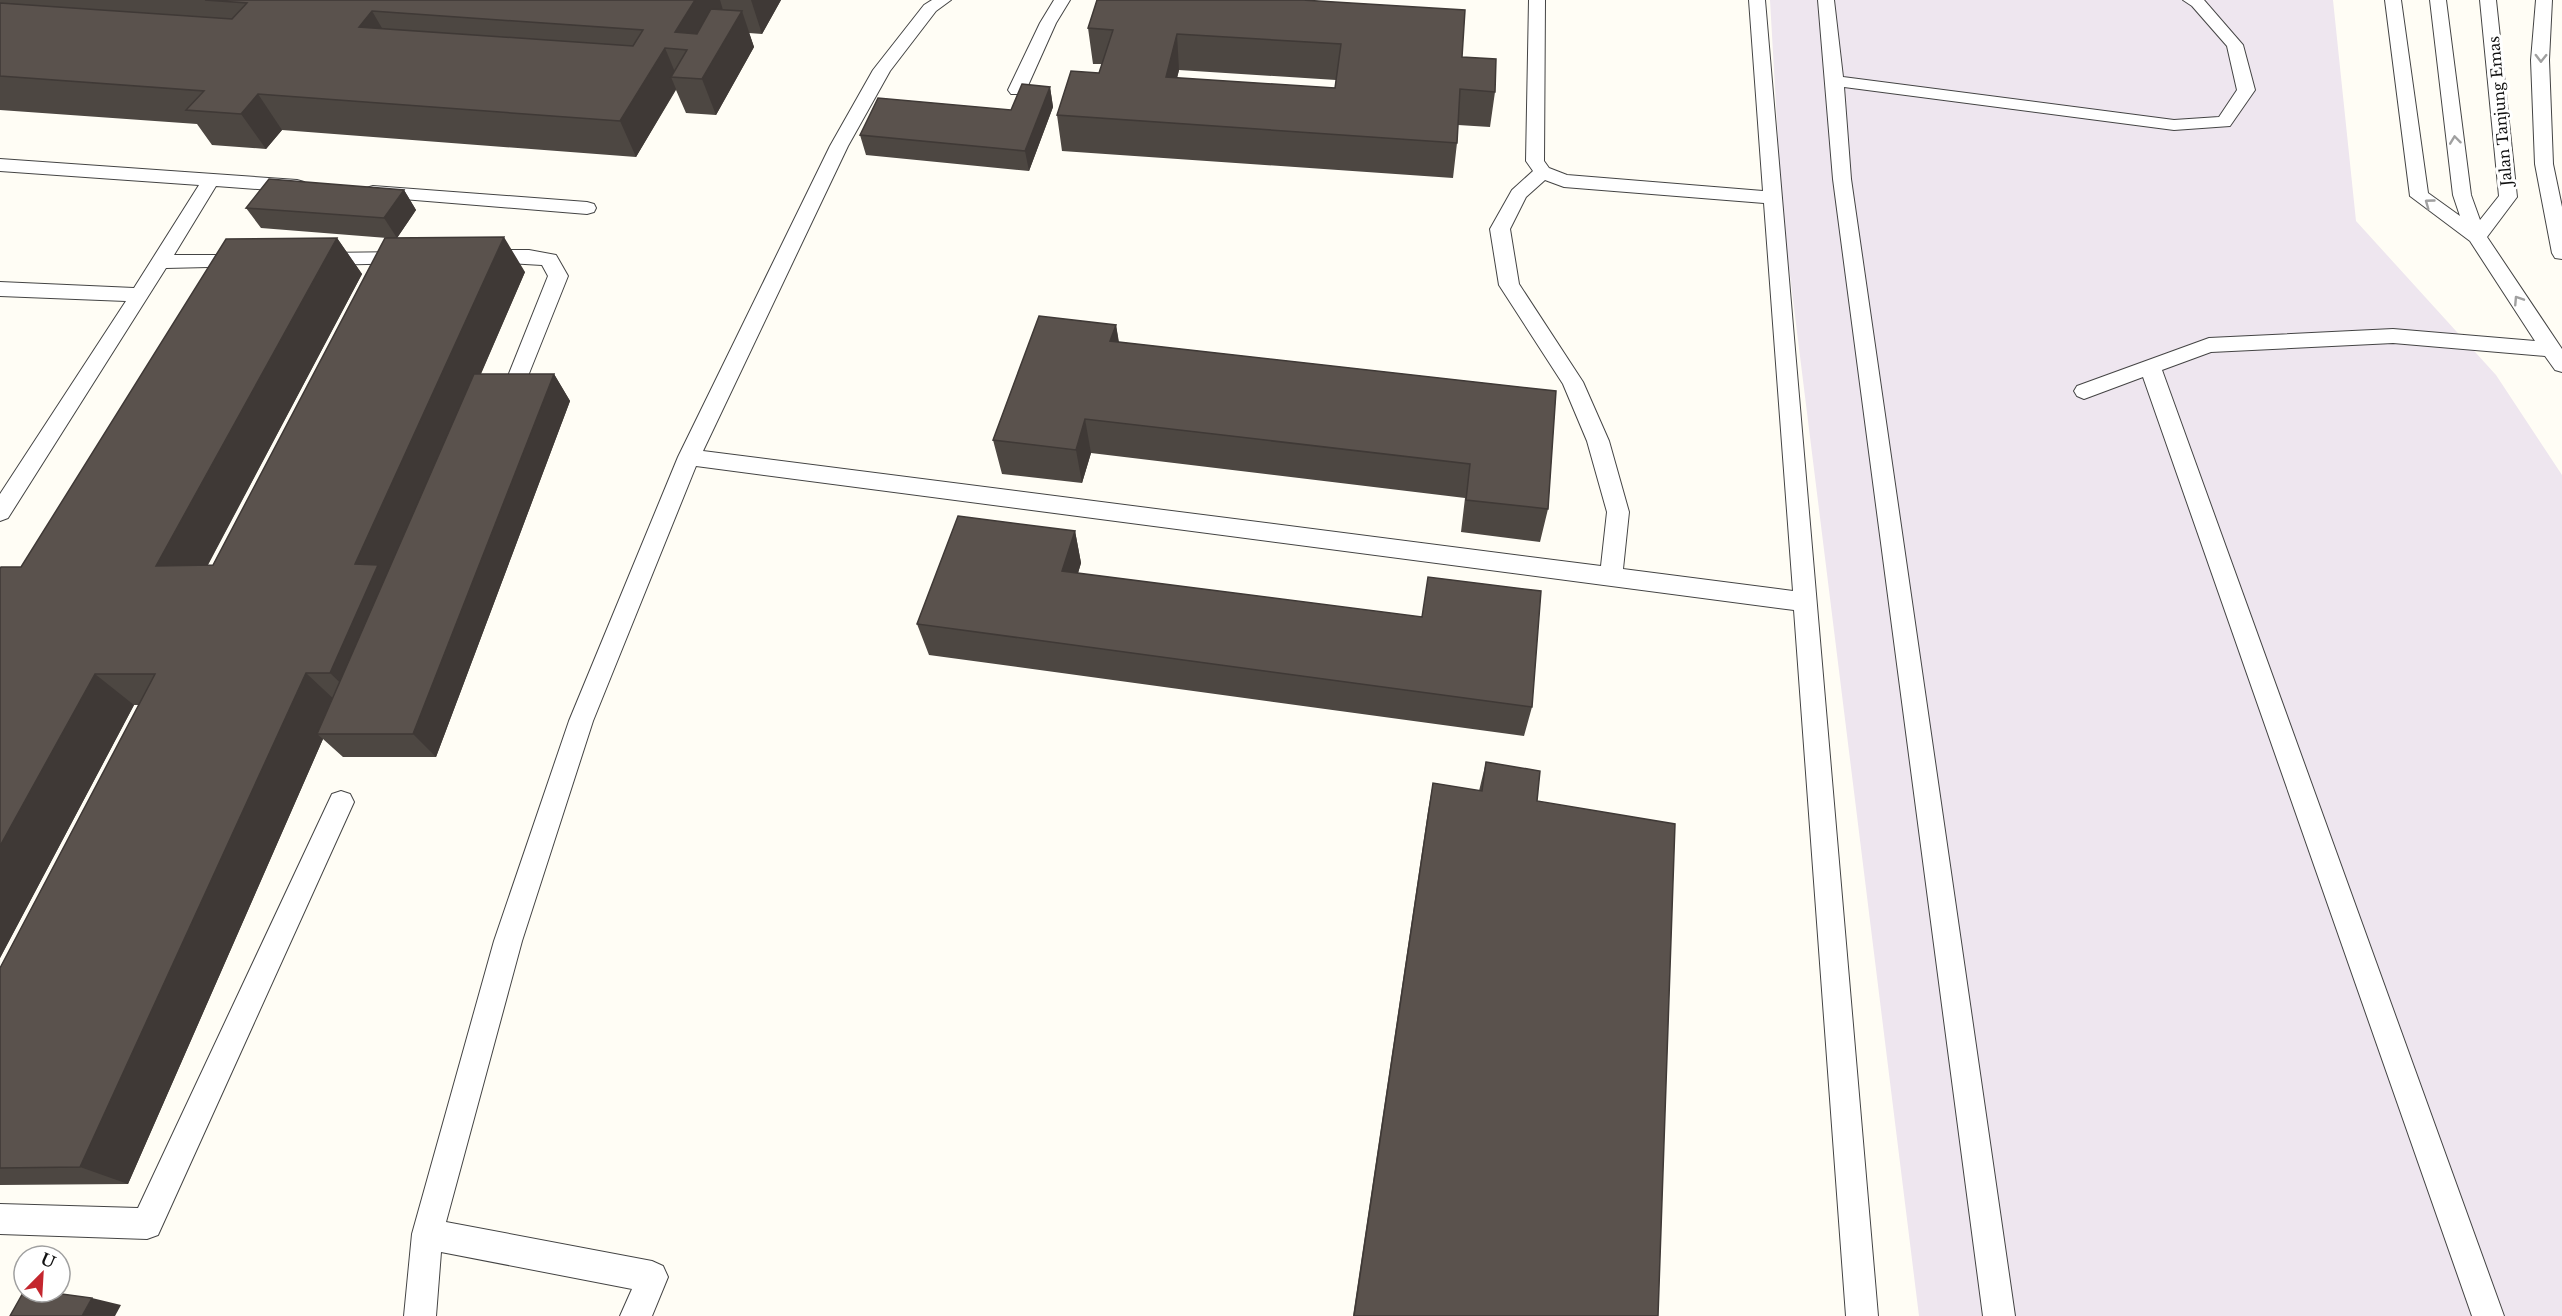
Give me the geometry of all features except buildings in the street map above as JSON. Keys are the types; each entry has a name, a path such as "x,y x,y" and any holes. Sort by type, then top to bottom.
{"lane":[{"path":"420,1316 426,1234 508,941 581,722 689,457 839,146 882,70 930,8 943,0"},
{"path":"1017,90 1048,23 1062,0"},
{"path":"1537,0 1535,161 1543,172 1564,181 1773,198"},
{"path":"1757,0 1803,602 1862,1316"},
{"path":"1826,0 1843,190 1999,1316"},
{"path":"1835,81 2174,125 2224,123 2246,90 2235,45 2198,3 2191,0"},
{"path":"2393,0 2419,196 2477,237"},
{"path":"2438,0 2462,195 2477,237 2556,357"},
{"name":"Jalan Tanjung Emas","path":"2477,237 2508,197 2488,0"},
{"path":"2544,0 2540,60 2544,164 2562,253"},
{"path":"2544,164 2562,147"},
{"path":"0,165 317,188"},
{"path":"1543,172 1519,194 1500,229 1509,285 1573,382 1598,441 1618,512 1611,576"},
{"path":"0,512 162,262 212,180"},
{"path":"352,190 587,208"},
{"path":"470,257 529,256 549,260 558,276 518,376"},
{"path":"304,260 422,258"},
{"path":"162,262 269,260"},
{"path":"0,289 140,295"},
{"path":"2084,391 2209,345 2381,337 2556,357"},
{"path":"2150,367 2488,1316"},
{"path":"689,457 1803,602"},
{"path":"0,1219 147,1224 341,802"},
{"path":"426,1234 652,1277 636,1316"}],"shaded area":[{"path":"1770,0 2333,0 2356,221 2496,375 2562,475 2562,1316 1919,1316 1782,211"}]}
